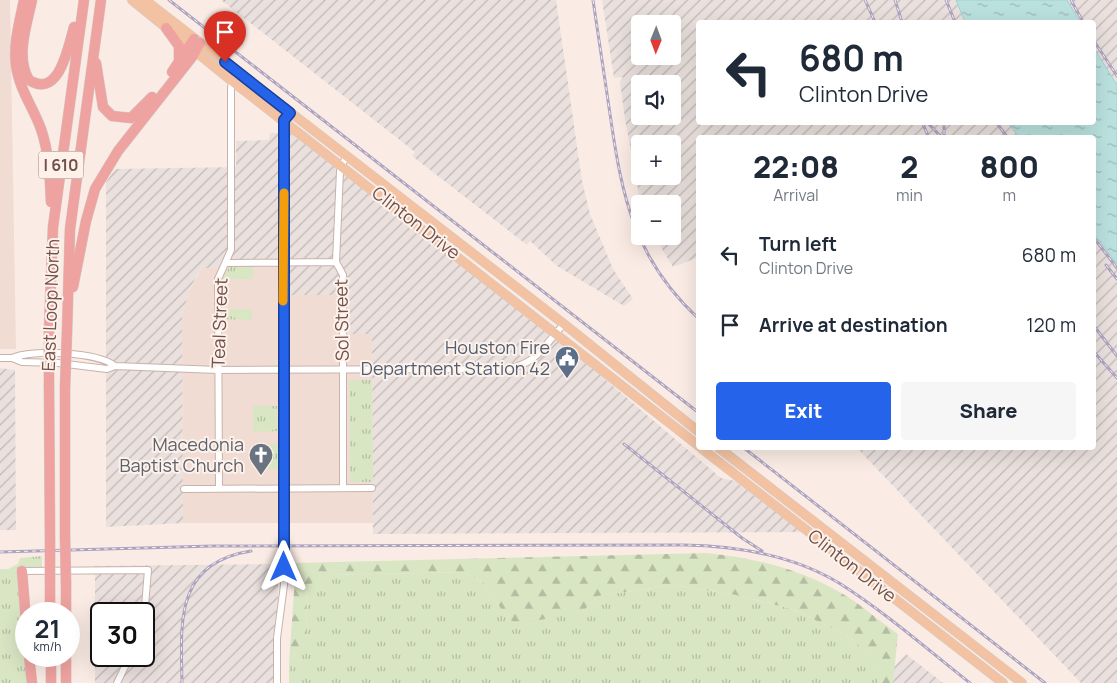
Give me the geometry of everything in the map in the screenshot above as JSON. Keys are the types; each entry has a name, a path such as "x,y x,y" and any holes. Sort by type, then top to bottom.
{"highway":[{"path":"24,0 18,28 15,63 20,84 41,128 46,144 53,227"},
{"path":"32,0 25,31 24,69 29,80 35,84 46,84 56,77 65,58 83,0"},
{"name":"East Loop North","path":"50,602 49,331 53,227 83,0"},
{"name":"East Loop North","path":"66,602 65,387 70,229 101,0"},
{"path":"166,28 179,46 180,54 177,65"},
{"path":"94,47 102,107 112,116 131,118 142,109 195,44"},
{"path":"67,315 94,189 118,151 195,44"},
{"path":"22,571 24,602"},
{"path":"30,667 32,683"},
{"path":"51,667 51,683"},
{"path":"66,667 66,683"},
{"path":"68,667 72,683"}],"main road":[{"name":"Clinton Drive","path":"132,0 166,28 195,44 239,73 342,165 696,444"},
{"name":"Clinton Drive","path":"145,0 195,44 232,81 346,156 564,324 588,346 696,430"},
{"name":"Clinton Drive","path":"704,450 1003,683"},
{"name":"Clinton Drive","path":"722,450 1022,683"},
{"path":"721,464 729,455"},
{"path":"771,503 779,494"},
{"path":"842,558 850,549"},
{"path":"908,610 916,601"}],"street":[{"path":"232,81 239,73"},
{"name":"Teal Street","path":"219,488 218,279 231,250 232,81"},
{"path":"277,683 277,638 284,584 283,262 287,116"},
{"name":"Sol Street","path":"343,487 343,275 336,262 338,200 342,165 346,156"},
{"path":"226,263 336,262"},
{"path":"0,358 12,358 22,362 58,363 106,369 115,366 218,370 510,368 536,358 564,324"},
{"path":"184,489 372,488"},
{"path":"22,571 148,570 145,602"},
{"path":"117,683 125,667"}],"shaded area":[{"path":"0,0 10,0 16,349 0,349"},
{"path":"221,0 556,0 582,181 590,214 613,269 633,299 624,306 557,266 530,241 527,245 412,156 415,152"},
{"path":"602,0 956,0 964,20 696,20 696,125 1011,125 1019,135 696,135 696,258 673,267 660,245 681,245 681,195 639,195 637,185 681,185 681,135 631,135 631,152 620,82 623,77 614,78"},
{"path":"1067,0 1117,0 1117,85 1096,51 1096,20 1079,20"},
{"path":"270,133 294,133 547,330 721,478 735,481 803,532 373,534 372,334 345,334 345,295 285,295 285,260 223,260 219,268 202,268 189,291 182,317 183,523 106,527 106,182 115,169 236,167 236,141 269,140"},
{"path":"1096,236 1117,264 1117,683 1081,683 859,450 1096,450"},
{"path":"223,260 285,260 345,295 372,333 373,523 183,523 182,317 189,291 202,268 219,268"},
{"path":"0,368 15,370 16,530 0,530"},
{"path":"278,564 278,683 95,683 95,667 155,667 155,602 95,602 95,566"},
{"path":"906,654 943,683 893,683 893,668"}],"green space":[{"path":"230,266 253,266 253,279 222,279"},
{"path":"221,309 252,309 252,320 221,319"},
{"path":"349,380 372,380 373,482 350,482"},
{"path":"253,406 277,406 278,431 253,432"},
{"path":"254,444 280,444 280,469 254,469"},
{"path":"706,553 744,558 780,567 814,579 854,601 898,634 893,683 878,683 878,673 872,657 847,635 792,609 736,595 673,585 598,596 582,612 518,624 508,619 483,582 464,572 328,575 307,586 306,633 289,663 296,563"},
{"path":"42,556 42,568 19,569 22,602 15,602 15,667 28,667 29,683 0,683 0,569 8,569 18,564 20,558"},
{"path":"464,572 483,582 508,619 582,612 598,596 673,585 736,595 792,609 847,635 873,657 878,673 878,683 289,683 289,663 306,632 307,586 328,575"}],"water":[{"path":"956,0 1067,0 1079,20 964,20"},
{"path":"1096,51 1117,85 1117,264 1096,237 1096,135 1017,135 1010,125 1096,125"}],"railway":[{"path":"169,0 696,411"},
{"path":"593,0 615,144 626,200 645,250 659,273 696,316"},
{"path":"865,0 874,20"},
{"path":"895,0 901,20"},
{"path":"946,0 954,20"},
{"path":"1071,0 1082,20"},
{"path":"1096,44 1117,76"},
{"path":"923,125 928,135"},
{"path":"930,125 939,135"},
{"path":"944,125 944,135"},
{"path":"998,125 1006,135"},
{"path":"1096,241 1117,268"},
{"path":"1106,265 1117,279"},
{"path":"1096,329 1117,356"},
{"path":"1096,354 1117,378"},
{"path":"624,444 742,538 762,551"},
{"path":"747,450 1045,683"},
{"path":"0,552 213,546 684,545 724,547 784,559 821,573 856,594 890,619 970,683"},
{"path":"182,683 183,618 187,599 195,582 208,568 226,558 251,551"}],"slow traffic":[{"path":"283,301 284,193"}],"place":[{"name":"Houston Fire Department Station 42","path":"567,379"},
{"name":"Macedonia Baptist Church","path":"261,476"}],"route":[{"path":"225,62 290,113 284,120 284,567"}]}
